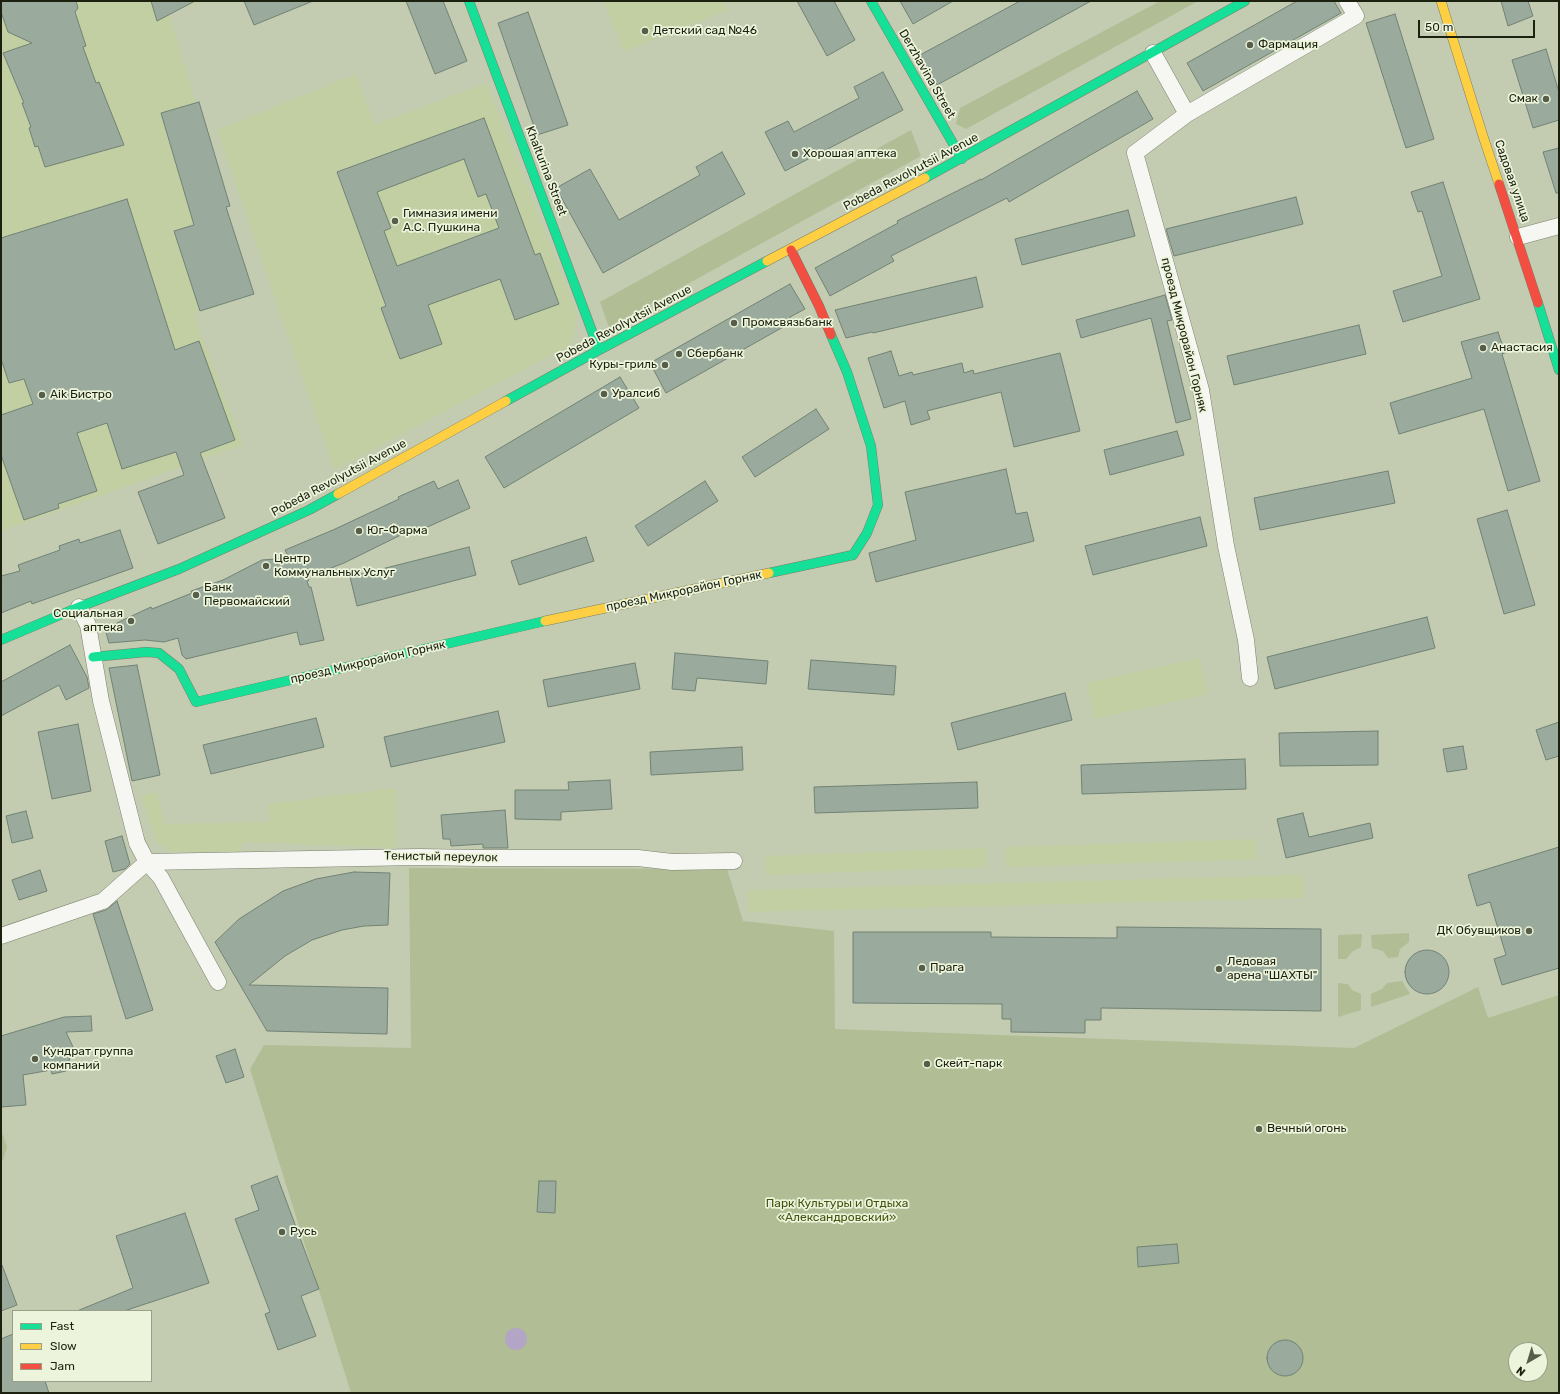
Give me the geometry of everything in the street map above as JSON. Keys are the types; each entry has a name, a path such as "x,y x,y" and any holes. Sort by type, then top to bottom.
{"street":[{"name":"Khalturina Street","path":"469,1 599,350"},
{"name":"Derzhavina Street","path":"871,1 962,159"},
{"name":"Pobeda Revolyutsii Avenue","path":"1,640 79,607 179,569 309,510 599,350 962,159 1245,1"},
{"name":"проезд Микрорайон Горняк","path":"1250,678 1246,640 1226,546 1201,390 1135,153 1187,114 1356,16 1347,1"},
{"name":"Садовая улица","path":"1441,1 1559,370"},
{"path":"1153,53 1187,114"},
{"path":"1518,238 1559,226"},
{"name":"проезд Микрорайон Горняк","path":"93,656 146,652 158,653 179,669 196,702 506,629 853,555 867,533 878,505 872,446 844,365 819,306 791,250"},
{"path":"79,607 88,626 101,702 137,843 147,862 161,878 218,982"},
{"name":"Тенистый переулок","path":"147,862 412,857 638,858 672,862 734,861"},
{"path":"1,936 103,901 147,862"}],"shaded area":[{"path":"1,1 205,1 169,12 228,214 254,294 200,311 194,316 243,445 1,531"},
{"name":"Детский сад №46","path":"603,1 724,1 728,10 624,52"},
{"name":"Гимназия имени А.С. Пушкина","path":"356,74 375,125 487,83 577,313 572,344 334,470 217,130"},
{"path":"1200,658 1208,694 1095,719 1087,683"},
{"path":"396,788 397,848 243,842 240,851 171,852 155,841 141,795 157,792 164,824 270,822 268,804"},
{"path":"1256,839 1257,859 1006,867 1005,847"},
{"path":"985,848 986,867 766,875 765,856"},
{"path":"1303,875 1303,898 748,912 748,890"},
{"path":"516,1328 524,1331 527,1339 524,1347 516,1350 508,1347 505,1339 508,1331"}],"green space":[{"path":"1160,1 1198,1 966,129 956,124 960,108"},
{"path":"911,130 921,156 609,327 600,302"},
{"name":"Парк Культуры и Отдыха «Александровский»","path":"409,868 727,869 743,921 834,931 835,1029 1354,1048 1478,987 1488,1018 1559,995 1559,1393 351,1393 250,1069 264,1045 411,1048"},
{"path":"1409,933 1409,942 1400,949 1398,957 1388,958 1383,951 1372,948 1371,935"},
{"path":"1362,934 1361,947 1353,951 1346,959 1338,959 1338,935"},
{"path":"1402,981 1410,994 1371,1007 1371,994 1382,989 1387,983"},
{"path":"1338,983 1348,984 1352,990 1361,994 1361,1010 1338,1017"},
{"path":"1,1134 3,1135 7,1147 1,1162"}],"building":[{"path":"1,1 76,1 78,8 75,12 86,46 83,47 96,83 99,82 124,145 45,167 38,146 35,147 29,128 31,127 22,103 24,103 3,53 32,43 8,32 1,12"},
{"path":"151,1 195,1 157,21"},
{"path":"244,1 313,1 254,25"},
{"path":"406,1 443,1 467,61 435,74"},
{"path":"797,1 834,1 855,40 827,56"},
{"path":"900,1 953,1 913,24"},
{"path":"1020,1 1091,1 937,85 920,55"},
{"path":"1297,1 1334,1 1341,13 1203,91 1187,63"},
{"path":"1501,1 1528,1 1533,16 1508,26"},
{"path":"528,12 568,125 537,135 498,23"},
{"path":"1395,14 1434,139 1406,148 1366,23"},
{"path":"1546,49 1559,92 1559,120 1533,128 1512,60"},
{"path":"883,72 903,110 785,171 765,132 788,121 794,132 859,98 854,87"},
{"path":"1137,91 1153,119 1009,202 1007,198 891,256 894,261 830,296 815,268 898,223 897,221 981,180"},
{"path":"199,102 230,206 226,207 254,294 200,311 174,231 194,225 161,113"},
{"path":"484,118 535,255 540,253 559,304 515,320 500,279 428,305 442,344 400,359 381,308 386,306 337,172","holes":["464,159 478,197 486,194 499,228 397,266 384,231 391,228 377,192"]},
{"path":"1559,148 1559,193 1556,193 1543,152"},
{"path":"722,152 745,194 603,273 556,188 590,169 619,220 700,175 696,167"},
{"path":"1443,182 1480,299 1403,322 1393,291 1442,276 1422,211 1418,212 1411,192"},
{"path":"1296,197 1303,224 1174,256 1166,229"},
{"path":"127,199 175,350 199,341 235,440 200,453 225,518 158,544 138,492 184,475 176,452 122,469 107,423 77,433 97,491 58,504 59,508 24,520 1,455 1,415 33,404 24,379 9,383 1,359 1,238"},
{"path":"1128,210 1135,236 1022,265 1015,239"},
{"path":"976,277 983,307 873,333 846,338 835,310"},
{"path":"790,284 805,309 790,317 792,322 666,393 650,363"},
{"path":"1165,295 1172,320 1167,321 1191,419 1176,423 1151,318 1081,338 1076,320"},
{"path":"1359,325 1366,354 1234,385 1227,356"},
{"path":"1498,332 1505,353 1502,354 1540,481 1508,491 1484,409 1399,434 1390,403 1472,378 1461,342"},
{"path":"891,351 899,376 912,372 913,375 962,363 964,373 973,370 974,374 1060,353 1080,431 1014,447 1001,392 927,411 930,419 911,425 905,401 884,408 868,358"},
{"path":"620,377 639,408 504,488 485,457"},
{"path":"816,409 829,429 755,477 742,457"},
{"path":"1177,431 1184,455 1110,475 1104,450"},
{"path":"1006,469 1016,514 1027,512 1034,541 876,582 869,553 916,540 905,492"},
{"path":"1388,471 1395,503 1260,530 1254,498"},
{"path":"458,480 470,508 414,533 413,529 344,563 308,577 309,580 307,581 309,587 311,587 324,640 300,645 297,632 186,659 182,655 178,638 164,642 145,640 109,643 105,629 121,621 151,607 152,609 192,593 191,591 223,580 262,560 289,558 285,550 333,530 399,499 398,497 434,481 438,489"},
{"path":"705,481 718,501 648,546 635,526"},
{"path":"1507,510 1535,605 1504,614 1477,519"},
{"path":"1200,517 1207,546 1093,575 1085,546"},
{"path":"120,530 133,568 32,604 31,601 1,613 1,576 20,571 18,565 60,550 59,546 79,539 80,543"},
{"path":"586,537 594,561 519,585 511,561"},
{"path":"469,547 476,575 357,606 350,577"},
{"path":"1427,617 1435,648 1275,689 1267,657"},
{"path":"70,645 87,677 89,688 66,700 59,685 1,716 1,682"},
{"path":"675,653 768,661 766,684 697,678 695,691 672,689"},
{"path":"811,660 896,666 894,695 808,689"},
{"path":"635,663 640,689 548,707 543,680"},
{"path":"137,665 160,775 132,781 109,668"},
{"path":"1065,693 1072,720 958,750 951,723"},
{"path":"498,711 505,742 391,767 384,737"},
{"path":"316,718 324,747 211,774 203,745"},
{"path":"1559,722 1559,756 1546,760 1536,730"},
{"path":"78,724 91,791 52,799 38,732"},
{"path":"1378,731 1378,765 1280,766 1279,733"},
{"path":"1463,746 1467,769 1447,772 1443,749"},
{"path":"742,747 743,770 651,775 650,752"},
{"path":"1245,759 1246,789 1082,794 1081,765"},
{"path":"610,780 612,809 561,812 561,820 515,819 515,790 569,790 568,782"},
{"path":"977,782 978,808 815,813 814,787"},
{"path":"505,810 508,848 483,848 483,844 451,846 450,839 443,839 441,815"},
{"path":"26,811 33,838 12,843 6,816"},
{"path":"1303,813 1309,837 1370,823 1373,838 1286,858 1277,819"},
{"path":"122,836 130,864 125,869 113,872 105,841"},
{"name":"ДК Обувщиков","path":"1559,847 1559,968 1502,985 1494,959 1506,955 1490,902 1477,906 1468,875"},
{"path":"40,870 47,891 19,900 12,880"},
{"path":"354,872 390,873 388,925 364,926 342,930 312,940 285,956 249,985 388,988 387,1034 267,1031 215,942 239,919 283,891 316,879"},
{"path":"117,901 153,1010 126,1019 93,914 106,910"},
{"path":"1117,927 1321,929 1321,1011 1101,1008 1101,1020 1085,1020 1085,1033 1011,1032 1011,1019 1002,1019 1002,1004 853,1003 853,932 991,932 991,937 1117,938"},
{"path":"1423,950 1431,950 1436,951 1443,956 1448,963 1448,981 1443,988 1436,993 1423,994 1415,991 1408,984 1405,976 1405,968 1408,960 1415,953"},
{"name":"Кундрат группа компаний","path":"91,1016 92,1031 66,1032 73,1047 66,1071 52,1074 51,1070 23,1075 26,1105 1,1107 1,1036 64,1017"},
{"path":"235,1049 244,1077 226,1083 216,1056"},
{"path":"277,1176 319,1289 301,1296 316,1336 278,1350 265,1314 270,1312 235,1219 259,1210 251,1186"},
{"path":"539,1181 556,1181 555,1213 537,1212"},
{"path":"185,1213 209,1283 127,1310 79,1310 133,1288 116,1236"},
{"path":"1177,1244 1179,1263 1138,1267 1137,1247"},
{"path":"1,1265 17,1305 1,1311"},
{"path":"12,1334 12,1382 45,1382 49,1393 1,1393 1,1339"},
{"path":"1289,1340 1298,1345 1302,1351 1302,1365 1298,1371 1289,1376 1281,1376 1272,1371 1268,1365 1267,1354 1272,1345 1278,1341"}],"traffic: fast":[{"path":"469,1 599,350"},
{"path":"871,1 962,159"},
{"path":"925,178 1245,1"},
{"path":"506,401 767,261"},
{"path":"1538,303 1559,370"},
{"path":"769,573 853,555 867,533 878,505 871,446 847,372 831,335"},
{"path":"1,640 79,607 179,569 309,510 338,494"},
{"path":"93,657 146,652 159,653 179,669 196,702 545,621"}],"traffic: slow":[{"path":"1441,1 1499,184"},
{"path":"767,261 925,178"},
{"path":"338,494 506,401"},
{"path":"545,621 769,573"}],"traffic: jam":[{"path":"1499,184 1538,303"},
{"path":"791,250 819,306 831,335"}],"place":[{"name":"Детский сад №46","path":"645,31"},
{"name":"Фармация","path":"1250,45"},
{"name":"Смак","path":"1546,99"},
{"name":"Хорошая аптека","path":"795,154"},
{"name":"Гимназия имени А.С. Пушкина","path":"395,221"},
{"name":"Промсвязьбанк","path":"734,323"},
{"name":"Анастасия","path":"1483,348"},
{"name":"Сбербанк","path":"679,354"},
{"name":"Куры-гриль","path":"665,365"},
{"name":"Уралсиб","path":"604,394"},
{"name":"Aik Бистро","path":"42,395"},
{"name":"Юг-Фарма","path":"359,531"},
{"name":"Центр Коммунальных Услуг","path":"266,566"},
{"name":"Банк Первомайский","path":"196,595"},
{"name":"Социальная аптека","path":"131,621"},
{"name":"ДК Обувщиков","path":"1529,931"},
{"name":"Прага","path":"922,968"},
{"name":"Ледовая арена \"ШАХТЫ\"","path":"1219,969"},
{"name":"Кундрат группа компаний","path":"35,1059"},
{"name":"Скейт-парк","path":"927,1064"},
{"name":"Вечный огонь","path":"1259,1129"},
{"name":"Русь","path":"282,1232"}]}
